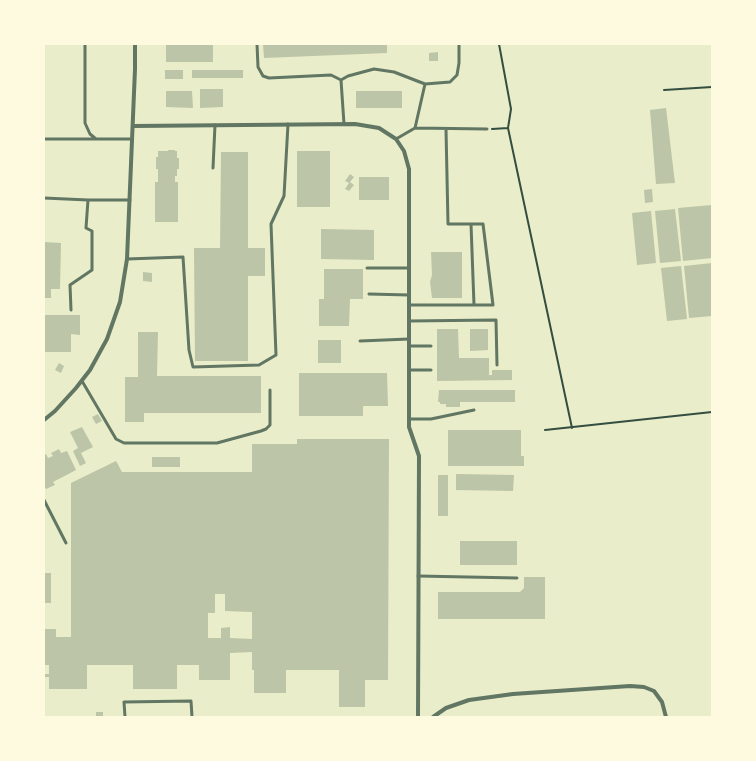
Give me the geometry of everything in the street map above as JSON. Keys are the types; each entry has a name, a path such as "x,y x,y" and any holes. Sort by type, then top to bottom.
{"street":[{"path":"44,420 55,411 90,370 107,339 120,302 127,259 135,44"},
{"path":"133,126 355,124 379,128 396,139 404,151 409,169 409,427 419,456 418,717"},
{"path":"433,717 446,708 469,700 513,694 644,686 654,691 662,702 666,717"}],"lane":[{"path":"85,44 85,123 90,134 96,139"},
{"path":"257,44 258,67 263,76 269,78 331,75 341,80"},
{"path":"341,80 348,76 374,69 394,72 425,84 450,82 457,75 459,63 459,44"},
{"path":"341,80 344,124"},
{"path":"415,128 425,84"},
{"path":"127,259 183,257 189,350 193,367 259,365 276,355 271,224 284,196 288,124"},
{"path":"213,168 215,125"},
{"path":"396,139 415,128 487,129"},
{"path":"409,306 493,305 483,224 448,224 446,129"},
{"path":"44,139 132,139"},
{"path":"44,198 130,200"},
{"path":"71,310 70,285 92,270 92,231 86,228 88,200"},
{"path":"471,224 474,305"},
{"path":"367,268 409,268"},
{"path":"369,294 409,295"},
{"path":"409,321 496,320 497,365"},
{"path":"360,341 409,339"},
{"path":"409,346 431,346"},
{"path":"409,370 431,370"},
{"path":"82,381 116,439 124,443 217,443 266,430 270,425 270,390"},
{"path":"409,419 431,419 474,410"},
{"path":"44,500 66,543"},
{"path":"418,576 517,578"},
{"path":"125,717 124,702 190,701 192,717"}],"path":[{"path":"499,44 511,109 508,128 572,428"},
{"path":"664,90 712,87"},
{"path":"487,129 508,128"},
{"path":"546,430 712,412"}],"building":[{"path":"166,44 184,44 184,62 166,62"},
{"path":"184,44 213,44 213,62 184,62"},
{"path":"263,44 387,44 387,53 264,58"},
{"path":"438,52 438,61 429,61 429,53"},
{"path":"165,70 183,70 183,79 165,79"},
{"path":"192,70 243,70 243,78 192,78"},
{"path":"200,89 223,89 223,107 200,108"},
{"path":"166,91 192,91 193,108 166,107"},
{"path":"356,91 402,91 402,108 356,108"},
{"path":"666,108 675,183 656,184 650,110"},
{"path":"158,151 177,151 177,158 179,158 179,169 177,169 177,176 175,176 175,182 178,182 178,222 155,222 155,182 158,182 156,157 158,157"},
{"path":"297,151 330,151 330,207 297,207"},
{"path":"221,152 248,152 248,248 265,248 265,276 248,276 248,361 195,361 194,248 220,248"},
{"path":"350,174 354,177 350,182 354,185 349,191 345,189 349,183 345,181"},
{"path":"359,177 389,177 389,200 359,200"},
{"path":"652,189 653,202 645,203 644,190"},
{"path":"712,205 712,258 683,261 678,208"},
{"path":"675,209 681,261 660,263 655,211"},
{"path":"651,211 656,263 637,265 632,213"},
{"path":"321,229 374,230 374,260 321,259"},
{"path":"44,242 61,243 60,289 51,289 51,298 44,298"},
{"path":"431,252 462,252 462,298 432,298 430,282 432,275"},
{"path":"712,263 712,316 689,318 684,266"},
{"path":"681,266 687,319 667,321 661,268"},
{"path":"324,269 363,269 363,299 350,299 349,326 319,326 319,299 324,299"},
{"path":"143,272 152,273 152,282 143,281"},
{"path":"44,315 80,315 80,335 71,334 71,352 44,352"},
{"path":"437,329 458,329 459,358 489,358 489,375 492,375 492,370 512,370 512,380 437,381"},
{"path":"470,329 488,329 488,350 470,351"},
{"path":"138,332 158,332 157,376 261,376 261,413 144,413 144,422 125,422 125,377 138,377"},
{"path":"318,340 341,340 341,363 318,363"},
{"path":"59,363 64,366 61,373 55,370"},
{"path":"299,373 387,373 388,406 363,406 363,416 299,416"},
{"path":"439,390 515,390 515,402 460,402 460,407 446,407 446,404 440,404 440,402 438,402"},
{"path":"98,414 102,421 96,424 92,417"},
{"path":"82,427 93,447 81,453 86,463 80,466 73,451 78,448 70,432"},
{"path":"448,430 521,430 521,456 524,456 524,466 448,466"},
{"path":"297,439 389,439 388,680 365,680 365,707 339,707 339,670 286,670 286,693 254,693 252,652 230,653 230,680 199,680 199,665 177,665 177,689 133,689 133,665 87,665 87,689 49,689 49,677 44,677 44,674 49,674 49,665 44,665 44,629 56,629 56,637 71,637 71,483 116,461 122,472 252,472 252,444 297,444","holes":["215,594 225,594 225,611 252,612 252,639 230,638 230,627 221,628 221,638 208,638 208,613 215,613"]},
{"path":"59,449 61,453 67,451 76,470 53,482 55,485 46,489 44,486 44,455 46,454 48,458 53,456 51,453"},
{"path":"152,457 180,457 180,467 152,467"},
{"path":"456,474 514,475 513,491 456,490"},
{"path":"438,475 448,475 448,516 438,516"},
{"path":"460,541 517,541 517,565 460,565"},
{"path":"44,573 51,573 51,603 44,603"},
{"path":"524,577 545,577 545,619 438,619 438,592 520,592 524,588"},
{"path":"96,712 103,712 103,717 96,717"}]}
